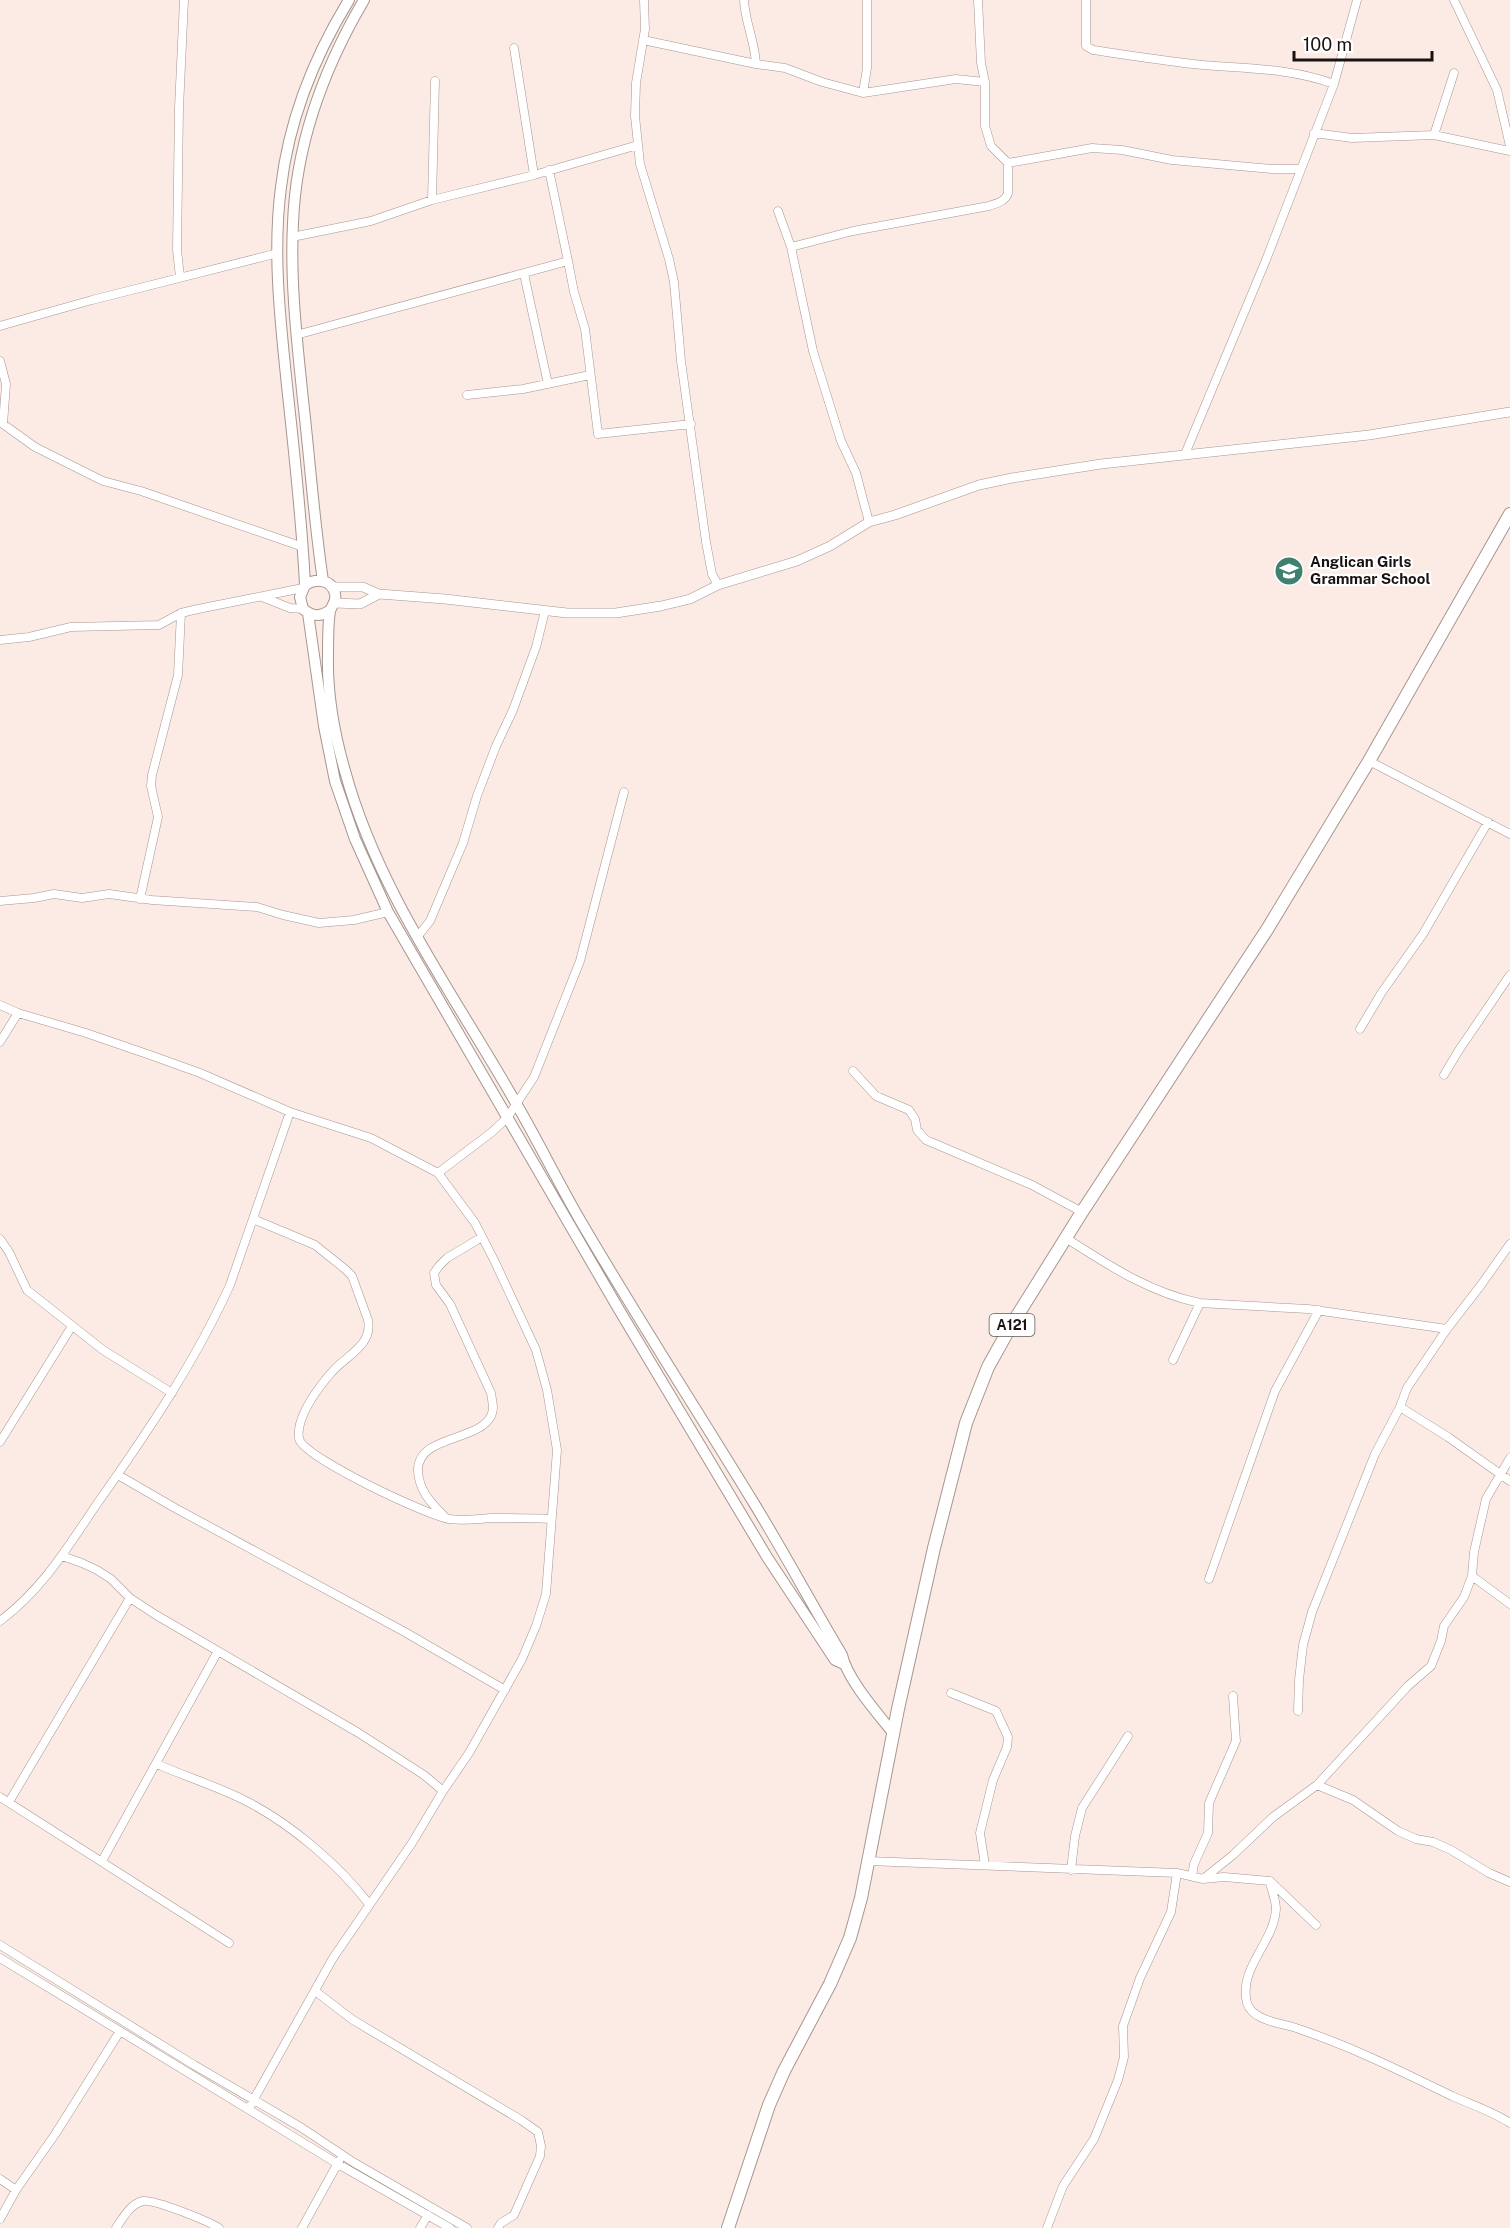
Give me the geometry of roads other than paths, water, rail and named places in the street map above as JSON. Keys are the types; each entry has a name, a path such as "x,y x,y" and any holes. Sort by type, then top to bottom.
{"main road":[{"path":"349,0 319,53 298,109 288,145 278,218 284,357 303,547 304,587 300,597 305,611 335,781 355,839 388,912 567,1224 767,1557 835,1660 844,1664"},
{"path":"364,0 338,49 305,140 296,191 292,237 296,335 316,541 327,584 335,595 327,654 332,713 354,802 374,851 418,936 516,1104 579,1219 756,1507 842,1655 844,1664 870,1705 894,1734"},
{"name":"A121","path":"728,2228 769,2105 784,2071 830,1984 850,1938 934,1548 959,1448 973,1403 988,1366 1082,1212 1222,1001 1370,761 1510,514"},
{"path":"304,587 316,580 327,584"},
{"path":"305,611 318,616 332,607"}],"street":[{"path":"180,277 177,250 179,108 184,0"},
{"path":"644,0 645,29 636,83 635,116 640,164 674,282 681,361 706,542 712,574 718,585"},
{"path":"744,0 746,17 754,41 756,64"},
{"path":"863,93 867,68 867,0"},
{"path":"790,247 854,231 989,206 1007,197 1008,163 991,146 985,126 985,82 981,63 978,0"},
{"path":"1086,0 1086,46 1093,50 1192,64 1286,71 1312,76 1334,84"},
{"path":"1185,454 1266,260 1334,84 1357,0"},
{"path":"1454,0 1497,90 1510,146"},
{"path":"643,40 785,68 822,82 863,93 956,80 985,82"},
{"path":"514,48 534,175"},
{"path":"1434,135 1454,73"},
{"path":"432,200 435,81"},
{"path":"1314,133 1352,138 1434,135 1510,151"},
{"path":"292,237 371,221 432,200 534,175 638,145"},
{"path":"1008,163 1092,148 1122,150 1172,160 1272,169 1301,169"},
{"path":"549,170 574,292 585,329 598,434 691,424"},
{"path":"778,211 790,247 813,351 841,441 855,473 869,522"},
{"path":"0,326 278,253"},
{"path":"296,335 568,261"},
{"path":"524,274 548,384"},
{"path":"0,361 6,384 3,424 35,447 103,481 141,491 303,547"},
{"path":"467,395 523,389 590,375"},
{"path":"327,584 363,587 379,594 445,598 545,611 616,613 661,606 690,598 718,585 797,561 830,546 869,522 979,485 1012,478 1185,454 1369,435 1510,412"},
{"path":"0,640 29,638 72,627 159,625 181,613 304,587"},
{"path":"332,607 360,604 379,594"},
{"path":"262,597 305,611"},
{"path":"418,936 430,921 463,843 496,746 513,710 532,658 545,611"},
{"path":"140,899 159,817 151,786 152,775 178,675 181,613"},
{"path":"1370,761 1510,834"},
{"path":"438,1173 507,1118 534,1077 574,977 624,792"},
{"path":"1360,1029 1382,992 1423,934 1488,822"},
{"path":"0,900 61,893 82,898 109,894 140,899 257,907 312,923 354,920 388,912"},
{"path":"1444,1075 1510,975"},
{"path":"0,1005 18,1013 150,1055 200,1073 290,1112 371,1138 438,1173 457,1197 482,1237 536,1350 547,1390 557,1450 546,1594 526,1650 469,1753 412,1843 333,1958 249,2108"},
{"path":"0,1042 18,1013"},
{"path":"853,1071 876,1096 909,1110 915,1119 917,1130 926,1140 1032,1185 1082,1212"},
{"path":"0,1621 33,1593 62,1556 172,1393 220,1305 290,1112"},
{"path":"252,1219 315,1245 345,1269 352,1276 370,1327 364,1343 332,1371 304,1412 299,1429 300,1442 329,1463 372,1486 416,1508 445,1518 550,1519"},
{"path":"445,1518 427,1500 421,1487 418,1467 420,1459 426,1451 436,1445 464,1434 487,1421 492,1414 493,1405 491,1393 450,1304 436,1285 434,1274 447,1258 482,1237"},
{"path":"1066,1238 1129,1277 1156,1290 1200,1303 1319,1310 1447,1329"},
{"path":"0,1239 27,1290 103,1350 172,1393"},
{"path":"1299,1711 1299,1680 1312,1612 1375,1454 1400,1407 1407,1388 1510,1244"},
{"path":"1173,1360 1200,1303"},
{"path":"1209,1579 1275,1391 1319,1310"},
{"path":"0,1442 72,1326"},
{"path":"1400,1407 1510,1480"},
{"path":"1203,1879 1233,1856 1274,1817 1317,1785 1408,1686 1431,1666 1444,1626 1464,1597 1472,1576 1483,1506 1510,1458"},
{"path":"118,1475 403,1631 505,1690"},
{"path":"62,1556 97,1570 130,1598 357,1732 424,1775 443,1791"},
{"path":"1472,1576 1510,1604"},
{"path":"9,1802 130,1598"},
{"path":"102,1861 218,1651"},
{"path":"951,1693 996,1711 1008,1737 1007,1747 993,1780 980,1833 985,1865"},
{"path":"1192,1876 1194,1864 1208,1833 1209,1803 1236,1741 1233,1696"},
{"path":"1071,1870 1075,1836 1082,1808 1128,1736"},
{"path":"157,1764 244,1800 266,1812 299,1836 355,1886 369,1904"},
{"path":"1317,1785 1353,1800 1398,1831 1451,1850 1489,1873 1510,1882"},
{"path":"0,1797 102,1861 170,1908 229,1943"},
{"path":"868,1861 1177,1873 1203,1879 1224,1877 1270,1881 1316,1925"},
{"path":"1047,2228 1063,2186 1094,2139 1119,2080 1124,2057 1122,2042 1125,2018 1140,1978 1171,1912 1177,1873"},
{"path":"1270,1881 1276,1908 1274,1918 1270,1934 1254,1962 1247,1984 1248,2006 1256,2015 1311,2033 1347,2048 1484,2108 1510,2123"},
{"path":"0,1945 129,2026 467,2228"},
{"path":"0,1958 338,2164 450,2228"},
{"path":"315,1991 353,2020 538,2132 541,2151 527,2188 514,2215 501,2223 498,2228"},
{"path":"0,2219 16,2190 56,2133 120,2031"},
{"path":"302,2228 343,2155"},
{"path":"0,2179 16,2190"},
{"path":"116,2228 126,2212 142,2201 150,2201 188,2213 219,2228"},
{"path":"420,2228 428,2215"}],"place":[{"name":"Anglican Girls Grammar School","path":"1289,571"}]}
